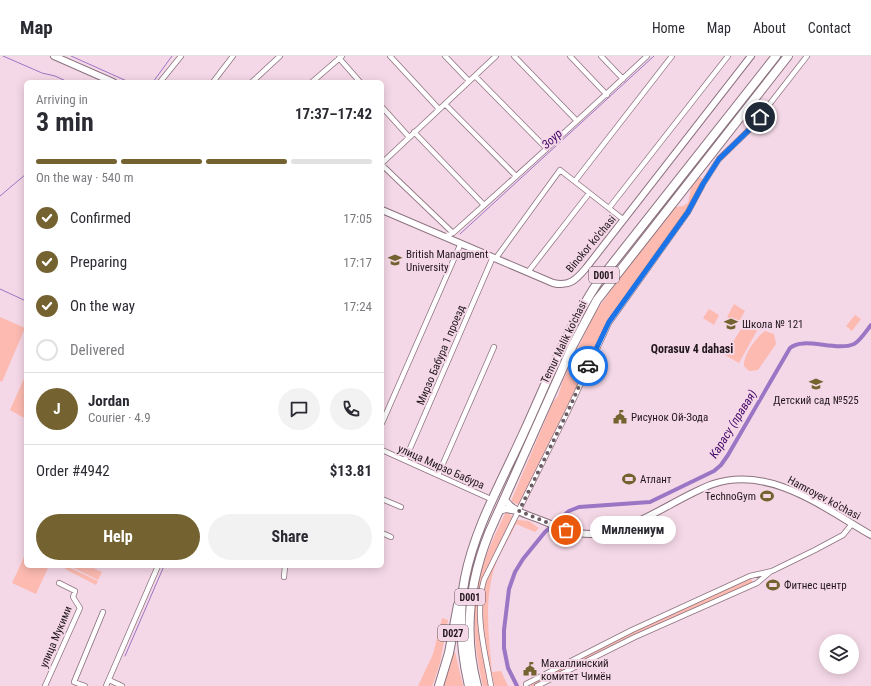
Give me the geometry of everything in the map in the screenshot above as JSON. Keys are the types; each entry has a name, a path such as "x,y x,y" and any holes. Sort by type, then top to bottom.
{"highway":[{"name":"Temur Malik ko'chasi","path":"469,686 461,637 462,604 465,579 477,538 493,500 585,304 598,282 776,56"},
{"name":"Temur Malik ko'chasi","path":"477,686 470,642 470,594 478,563 498,511 588,315 606,287 788,56"},
{"path":"651,214 658,220"},
{"name":"D027","path":"439,686 449,653 455,617 465,579"}],"main road":[{"path":"54,56 108,80"},
{"name":"Binokor ko'chasi","path":"384,211 556,283 570,283 586,268 750,56"},
{"name":"Hamroyev ko'chasi","path":"504,498 508,504 519,511 572,531 589,534 612,532 707,486 724,480 737,479 760,481 788,489 871,535"},
{"name":"Hamroyev ko'chasi","path":"498,511 508,509 519,511"}],"street":[{"path":"162,80 180,56"},
{"path":"215,80 233,56"},
{"path":"254,80 280,56"},
{"path":"390,56 439,109"},
{"path":"445,56 468,81"},
{"path":"384,162 496,56"},
{"path":"514,56 576,120"},
{"path":"570,56 607,95"},
{"path":"601,56 623,79"},
{"path":"446,236 453,233 576,120 607,95 647,56"},
{"path":"624,220 575,181 672,56"},
{"path":"609,208 728,56"},
{"path":"491,686 481,627 480,598 487,571 519,511 569,409 609,322 688,212 719,159 751,128 807,56"},
{"path":"314,80 340,57 358,80"},
{"path":"475,76 546,148"},
{"path":"445,104 516,176"},
{"path":"384,108 409,137"},
{"path":"414,132 484,205"},
{"path":"384,166 453,233"},
{"name":"Мирзо Бабура 1 проезд","path":"405,460 494,257 560,170 575,181"},
{"path":"528,272 587,196"},
{"path":"384,418 461,243"},
{"path":"438,475 494,347"},
{"name":"улица Мирзо Бабура","path":"384,451 493,500"},
{"path":"384,500 401,507"},
{"path":"537,686 635,637 757,583 772,571 843,535 852,524"},
{"path":"384,534 391,537"},
{"path":"106,686 157,568"},
{"path":"284,577 285,568"},
{"path":"526,685 632,630 750,576 772,571"},
{"name":"улица Мукими","path":"45,686 80,608 72,597 75,591 59,583"},
{"path":"84,686 74,682 103,612"},
{"path":"109,680 122,686"}],"shaded area":[{"path":"699,177 703,179 684,215 609,323 523,501 519,505 511,501 553,402 558,396 563,380 594,314 644,244 675,207 683,206 688,203 691,188"},
{"path":"734,304 745,311 738,323 727,317"},
{"path":"709,309 719,315 714,325 703,318"},
{"path":"855,315 861,319 852,331 846,326"},
{"path":"0,317 24,328 24,330 2,382 0,381"},
{"path":"747,319 759,327 739,363 725,355"},
{"path":"765,331 774,334 776,344 758,370 749,371 744,366 748,352 754,342"},
{"path":"24,378 24,418 10,410"},
{"path":"506,512 518,520 529,521 539,528 535,532 516,524 494,569 488,608 492,672 501,671 508,686 494,686 492,673 488,673 490,686 483,686 477,657 475,627 476,597 478,582 484,561"},
{"path":"24,557 24,568 48,568 36,594 12,583"},
{"path":"70,568 98,581 96,585 65,569"},
{"path":"74,568 93,568 102,572 98,580"},
{"path":"750,576 754,585 659,626 537,686 531,686 530,683 632,630"},
{"path":"442,618 448,620 440,663 433,684 432,686 418,686 433,654"},
{"path":"453,652 455,652 463,686 442,686"}],"waterway":[{"path":"3,56 42,73 64,80"},
{"path":"71,56 125,80"},
{"path":"154,80 172,56"},
{"name":"Зоур","path":"460,234 654,56"},
{"path":"0,196 24,176"},
{"path":"0,289 24,300"},
{"name":"Карасу (правая)","path":"517,686 508,668 504,648 504,630 509,589 515,572 523,559 545,532 569,511 579,507 650,502 714,471 721,465 728,455 790,348 803,343 847,346 856,343 871,325"},
{"path":"125,656 163,568"}],"way so far":[{"path":"566,530 519,511 569,409 588,366"}],"place":[{"name":"British Managment University","path":"395,260"},
{"name":"Школа № 121","path":"731,324"},
{"name":"Детский сад №525","path":"816,384"},
{"name":"Рисунок Ой-Зода","path":"620,417"},
{"name":"Атлант","path":"629,479"},
{"name":"TechnoGym","path":"767,496"},
{"name":"Миллениум","path":"566,530"},
{"name":"Фитнес центр","path":"773,585"},
{"name":"Махаллинский комитет Чимён","path":"530,669"}],"district":[{"name":"Qorasuv 4 dahasi","path":"692,349"}],"route":[{"path":"588,366 603,331 688,212 719,159 751,128 760,117"}]}
